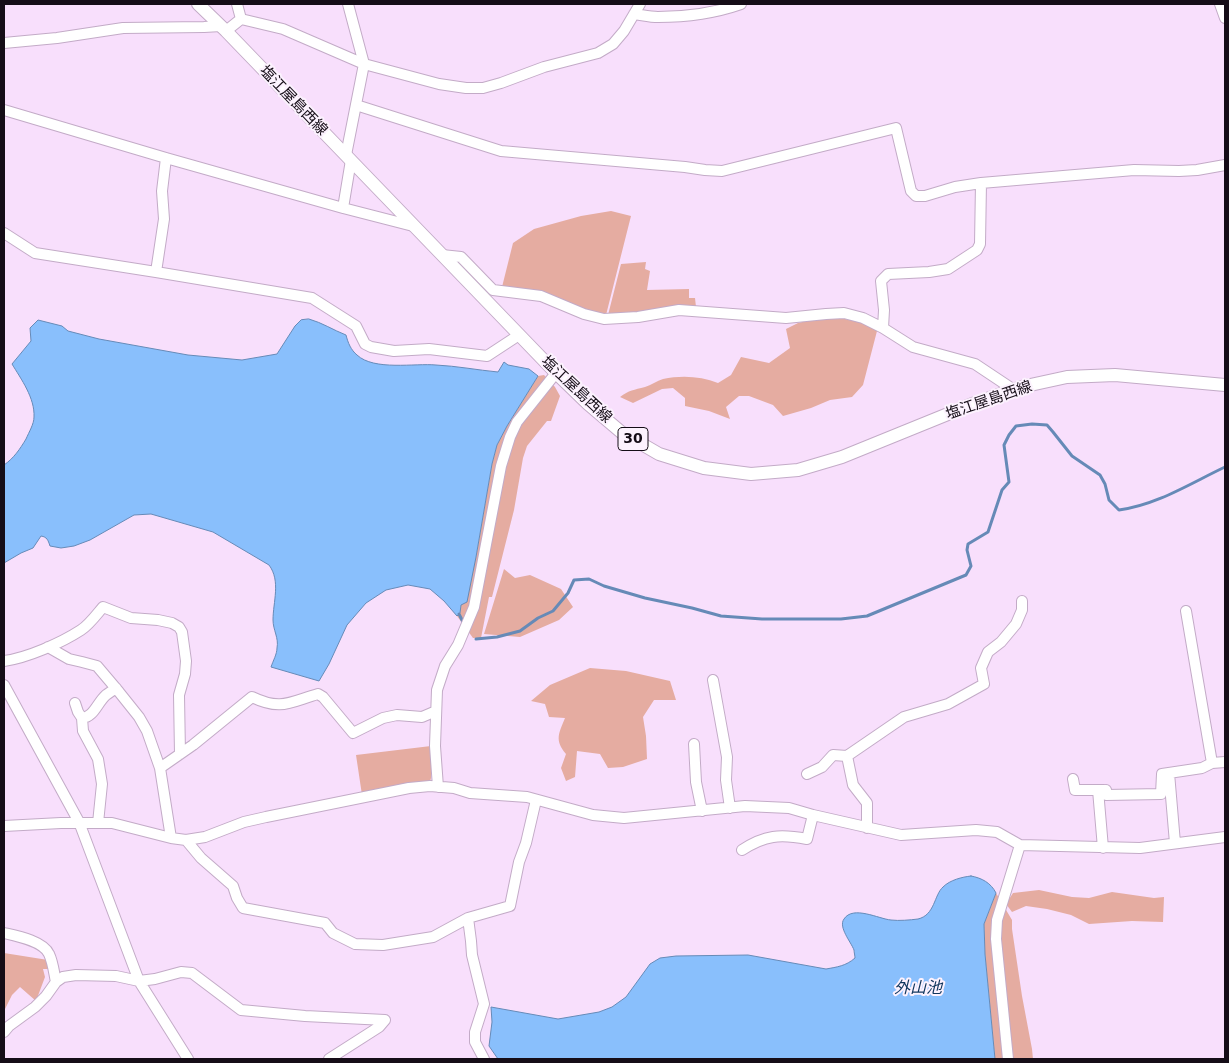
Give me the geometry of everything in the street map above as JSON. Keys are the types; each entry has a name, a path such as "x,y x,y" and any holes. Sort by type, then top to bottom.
{"main road":[{"name":"塩江屋島西線","path":"198,4 556,374 621,432 659,454 704,468 751,474 798,470 842,457 976,403 1014,390 1066,377 1116,375 1225,385"}],"street":[{"path":"237,4 241,19"},
{"path":"343,208 348,158 364,64 348,4"},
{"path":"4,42 57,38 123,28 223,28 241,19 283,29 364,64 439,84 466,88 483,88 544,67 598,53 613,44 624,31 640,4"},
{"path":"634,14 657,17 683,16 722,10 741,4"},
{"path":"1220,4 1225,18"},
{"path":"356,105 501,151 722,171 896,128 911,191 916,196 925,196 955,187 981,183 1134,170 1197,170 1225,165"},
{"path":"4,110 166,158 413,226"},
{"path":"156,272 164,219 162,191 166,158"},
{"path":"883,328 884,310 881,281 888,274 948,269 977,250 980,244 981,183"},
{"path":"4,233 34,253 312,298 356,326 365,344 371,347 394,351 429,349 487,356 519,335"},
{"path":"442,255 461,257 493,290 541,296 584,314 604,319 638,317 679,310 786,318 844,313 863,318 913,347 975,364 1014,390"},
{"path":"438,787 435,746 437,690 445,666 458,646 474,607 501,466 517,422 556,374"},
{"path":"807,774 822,767 833,755 847,756 904,717 948,704 984,684 981,668 988,652 1001,642 1016,624 1022,610 1022,601"},
{"path":"4,661 16,659 48,647 83,629 104,607 131,618 172,623 182,632 186,661 185,674 179,695 180,754"},
{"path":"1186,611 1212,763"},
{"path":"48,647 69,659 97,666 139,717 160,768 171,838"},
{"path":"713,680 726,757 726,780 730,808"},
{"path":"4,685 79,822 138,981 188,1059"},
{"path":"82,718 92,715 105,696 116,688"},
{"path":"160,768 206,735 252,697 277,706 318,694 323,697 353,733 383,718 397,715 422,717 436,711"},
{"path":"76,703 82,718 83,731 98,759 102,784 98,823"},
{"path":"694,744 696,782 702,811"},
{"path":"847,756 853,785 867,803 867,828"},
{"path":"1105,790 1106,795 1161,794 1162,774 1202,768 1212,763 1225,762"},
{"path":"1169,773 1175,843"},
{"path":"1073,779 1075,790 1105,790"},
{"path":"4,826 61,822 112,823 186,840 205,837 244,822 266,817 409,788 438,787 454,788 470,793 527,797 593,815 624,818 745,806 789,808 901,836 976,830 996,832 1020,845 1140,848 1225,837"},
{"path":"1103,848 1105,790"},
{"path":"186,840 201,858 233,886 243,908 325,923 333,933 355,944 383,945 433,937 468,918 510,906 519,862 526,843 536,800"},
{"path":"742,850 762,840 783,835 807,838 814,815"},
{"path":"1008,1059 996,939 997,920 1020,845"},
{"path":"468,918 472,956 484,1004 475,1032 475,1042 484,1059"},
{"path":"4,933 42,945 49,954 56,982"},
{"path":"4,1032 9,1026 35,1007 56,982 63,977 76,975 116,976 138,981 155,979 181,972 192,973 241,1010 305,1016 384,1020 379,1027 329,1059"}],"shaded area":[{"path":"611,211 631,216 606,315 502,287 513,243 534,229 581,216"},
{"path":"646,262 645,269 650,271 647,290 689,289 689,298 695,298 696,307 608,315 621,264"},
{"path":"828,316 862,322 877,331 863,385 852,397 830,400 783,416 773,405 749,396 739,396 726,407 730,419 709,411 685,406 685,398 673,388 662,389 633,403 620,397 663,379 670,378 698,378 718,383 731,375 741,357 769,363 790,348 786,329 798,323"},
{"path":"544,375 560,396 551,421 547,421 527,446 523,458 514,510 492,597 489,597 481,638 473,638 457,616 460,613 461,604 476,557 497,445 538,376"},
{"path":"504,569 515,578 530,575 561,589 573,607 559,620 520,637 484,634"},
{"path":"590,668 626,671 670,681 676,700 654,700 643,717 647,759 623,767 608,768 600,754 577,751 575,777 566,781 561,768 566,754 559,740 565,718 549,717 545,704 531,701 550,685"},
{"path":"431,746 430,782 362,795 356,755"},
{"path":"1039,890 1072,897 1089,898 1112,892 1154,898 1164,897 1163,922 1132,921 1089,924 1071,915 1047,909 1026,906 1012,912 1006,904 1013,893"},
{"path":"996,893 1012,920 1033,1059 995,1059 984,924"},
{"path":"4,953 48,960 48,969 43,969 45,977 36,1001 20,987 12,995 4,1008"}],"water":[{"path":"309,319 346,335 355,353 364,360 374,363 384,365 444,366 498,372 504,362 508,365 529,369 538,376 497,445 467,602 461,605 460,613 457,616 430,589 408,585 386,590 366,603 347,625 319,681 271,667 277,644 273,620 276,585 273,571 269,565 213,532 151,514 134,515 90,540 74,546 61,548 50,546 47,539 41,536 33,548 4,563 4,465 24,443 34,417 30,396 12,364 31,341 30,328 38,320 62,326 68,331 99,339 188,355 242,360 277,354 295,326 301,320"},
{"name":"外山池","path":"971,876 986,881 996,893 984,924 995,1059 498,1059 489,1046 492,1022 491,1007 558,1019 599,1012 612,1007 626,997 650,964 660,958 748,955 826,969 841,966 855,958 854,950 843,926 844,919 848,915 860,913 891,920 918,919 928,913 940,891 949,882"}],"waterway":[{"path":"476,639 497,637 520,631 538,618 553,611 568,593 574,580 589,579 604,586 645,598 721,616 762,619 841,619 867,616 966,575 971,566 967,550 968,544 988,532 1002,490 1009,482 1004,445 1016,426 1047,425 1072,456 1100,475 1105,484 1109,500 1119,510 1160,498 1225,467"},
{"path":"459,614 464,624"}]}
